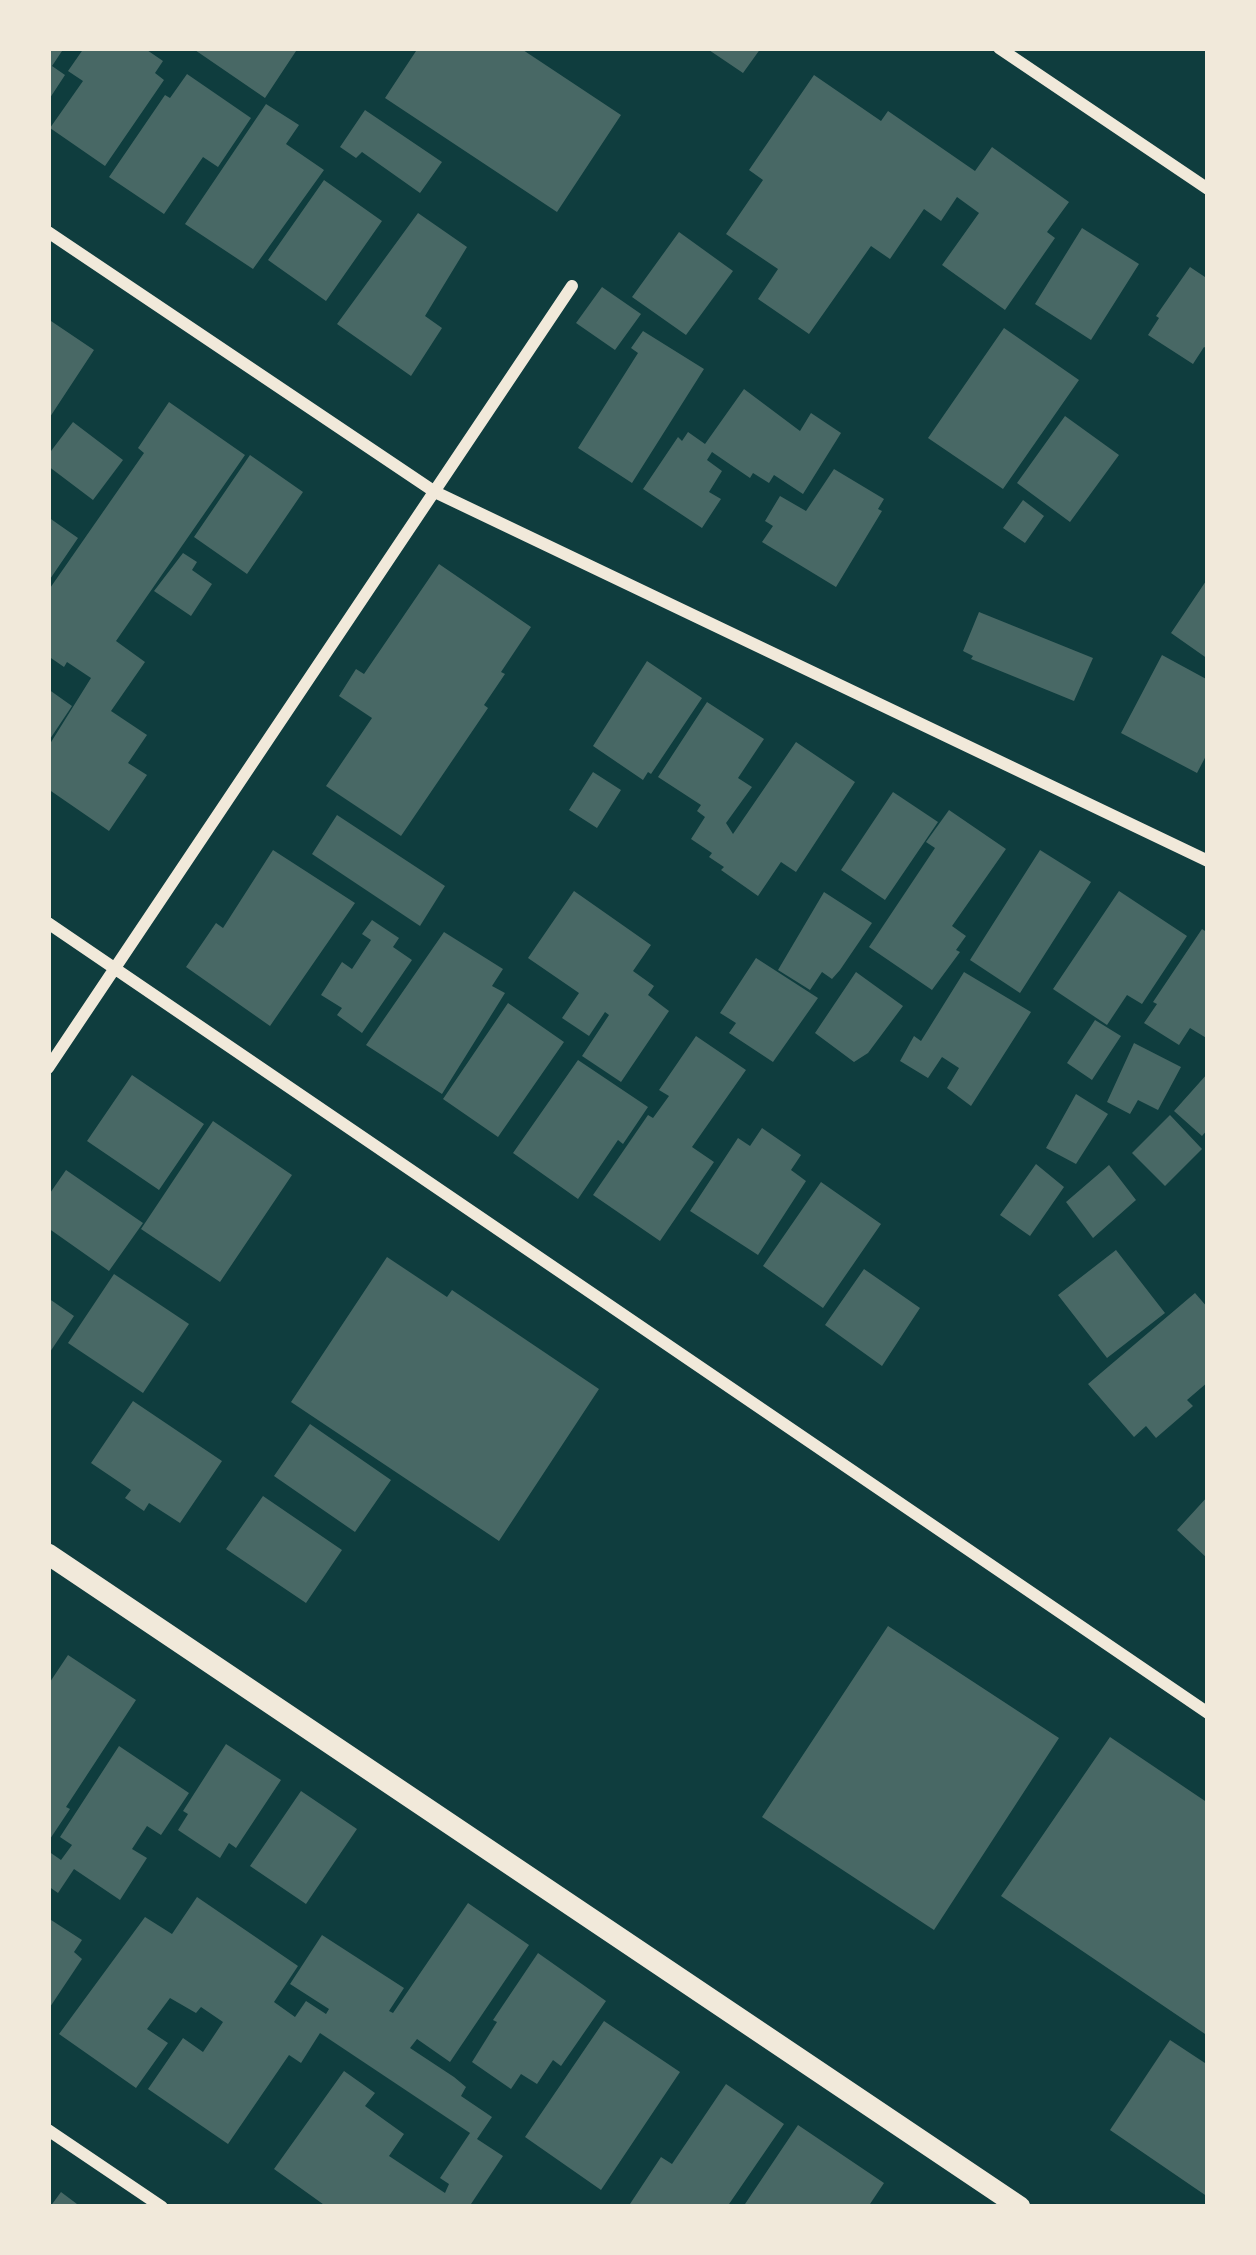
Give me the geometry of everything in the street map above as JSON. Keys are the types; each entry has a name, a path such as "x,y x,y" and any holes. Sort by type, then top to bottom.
{"street":[{"path":"1000,48 1208,188"},
{"path":"48,232 434,492 1208,861"},
{"path":"48,1068 572,286"},
{"path":"48,923 1208,1713"},
{"path":"48,1554 1020,2207"},
{"path":"48,2130 162,2207"}],"building":[{"path":"48,48 64,48 52,66 65,75 48,101"},
{"path":"84,48 144,48 163,61 155,73 164,80 105,166 50,128 83,81 68,71"},
{"path":"192,48 298,48 265,98"},
{"path":"418,48 520,48 621,115 557,212 385,98"},
{"path":"706,48 761,48 743,73"},
{"path":"187,74 251,118 218,167 203,157 164,214 109,177 165,95 170,98"},
{"path":"814,75 881,121 888,111 975,171 992,147 1069,202 1047,232 1055,238 1005,310 942,265 979,213 957,197 941,221 924,209 890,259 871,246 809,334 758,299 778,269 726,234 763,180 749,170"},
{"path":"266,104 299,125 286,144 324,170 253,269 185,224"},
{"path":"365,110 442,162 420,193 362,152 356,158 340,147"},
{"path":"324,180 382,221 326,301 268,260"},
{"path":"418,213 467,247 425,316 442,328 411,376 337,324"},
{"path":"1082,228 1139,264 1091,340 1035,304"},
{"path":"679,232 733,271 686,335 632,297"},
{"path":"1190,267 1208,279 1208,349 1204,347 1193,364 1148,335"},
{"path":"602,287 641,314 615,350 576,323"},
{"path":"48,319 94,350 48,420"},
{"path":"1004,328 1079,380 1003,489 928,438"},
{"path":"643,331 704,369 632,483 578,448 638,353 631,348"},
{"path":"744,389 800,431 811,413 841,433 803,494 774,475 769,483 753,473 750,478 712,452 707,460 722,471 709,492 721,499 702,528 643,489 678,437 682,441 688,432 705,444"},
{"path":"169,402 245,455 116,641 145,662 111,711 147,735 128,763 147,775 109,831 48,789 48,747 91,678 48,656 48,591 144,453 138,448"},
{"path":"1065,416 1119,455 1070,522 1017,483"},
{"path":"73,422 123,460 93,500 48,466 48,455"},
{"path":"250,455 303,492 247,574 194,537"},
{"path":"834,469 884,499 878,509 882,511 836,587 762,542 773,526 765,521 780,496 806,511"},
{"path":"1023,500 1044,516 1025,543 1003,528"},
{"path":"48,517 78,538 48,582"},
{"path":"183,553 197,562 192,570 212,584 191,616 154,591"},
{"path":"439,564 531,627 501,672 505,674 484,705 488,708 401,836 326,786 372,718 339,696 356,669 364,674"},
{"path":"1208,578 1208,659 1171,633"},
{"path":"979,612 1093,658 1074,701 971,659 963,651"},
{"path":"1162,655 1208,680 1208,752 1197,773 1121,733"},
{"path":"647,661 702,698 643,780 593,746"},
{"path":"48,689 72,706 48,742"},
{"path":"707,702 764,739 738,778 752,787 726,823 733,834 796,742 855,782 796,872 781,862 758,896 721,870 724,867 709,857 712,853 691,839 705,817 697,811 701,805 658,777"},
{"path":"593,772 621,790 597,828 569,810"},
{"path":"893,792 938,822 885,900 841,870"},
{"path":"949,810 1006,849 952,926 966,936 932,990 869,947 935,848 926,842"},
{"path":"337,815 445,886 420,926 312,854"},
{"path":"273,850 355,903 270,1026 186,967 216,923 223,928"},
{"path":"1040,850 1091,882 1020,993 970,960"},
{"path":"574,891 651,945 633,971 654,986 648,995 669,1011 621,1082 582,1056 609,1015 605,1012 589,1036 562,1018 579,993 528,958"},
{"path":"1119,891 1187,936 1142,1004 1127,995 1107,1025 1053,989"},
{"path":"824,892 872,923 832,979 822,972 810,990 778,970"},
{"path":"372,920 399,938 393,947 412,960 362,1033 337,1015 342,1008 321,995 342,962 352,969 371,940 362,934"},
{"path":"1202,929 1208,933 1208,1039 1190,1028 1179,1045 1144,1023"},
{"path":"444,932 503,969 492,986 505,993 442,1094 366,1045"},
{"path":"756,958 818,998 773,1062 729,1033 736,1023 720,1013"},
{"path":"856,972 903,1006 868,1053 854,1062 815,1033"},
{"path":"964,972 1031,1012 971,1106 947,1088 959,1068 942,1057 928,1078 900,1061 914,1036 921,1041"},
{"path":"508,1003 564,1042 498,1137 443,1099"},
{"path":"1095,1020 1121,1036 1092,1080 1067,1063"},
{"path":"696,1036 746,1070 692,1147 714,1162 660,1241 593,1195 648,1115 653,1118 669,1096 659,1090"},
{"path":"1134,1043 1181,1067 1158,1110 1138,1100 1130,1114 1107,1102"},
{"path":"578,1060 648,1107 623,1144 618,1140 578,1199 513,1153"},
{"path":"1208,1073 1208,1129 1202,1136 1174,1111"},
{"path":"132,1075 204,1124 159,1190 87,1141"},
{"path":"1076,1094 1108,1114 1076,1164 1046,1148"},
{"path":"1170,1115 1202,1149 1165,1186 1132,1153"},
{"path":"213,1121 292,1175 220,1282 141,1229"},
{"path":"762,1128 801,1155 791,1170 806,1181 758,1255 690,1211 738,1138 750,1146"},
{"path":"1036,1164 1064,1187 1030,1236 1000,1215"},
{"path":"1109,1165 1136,1200 1093,1238 1066,1202"},
{"path":"66,1170 143,1223 109,1271 48,1228 48,1196"},
{"path":"821,1182 881,1224 823,1308 763,1266"},
{"path":"1116,1250 1165,1313 1107,1358 1058,1295"},
{"path":"387,1257 447,1297 452,1290 599,1389 499,1541 291,1402"},
{"path":"864,1269 920,1308 882,1366 825,1325"},
{"path":"114,1274 189,1324 143,1393 68,1343"},
{"path":"1195,1293 1208,1308 1208,1382 1187,1400 1193,1406 1156,1438 1146,1426 1134,1437 1088,1384"},
{"path":"48,1298 74,1316 48,1355"},
{"path":"133,1401 222,1461 180,1523 149,1503 144,1511 125,1498 131,1490 91,1463"},
{"path":"310,1424 391,1480 355,1532 274,1476"},
{"path":"263,1496 342,1550 306,1603 226,1549"},
{"path":"1208,1496 1208,1559 1177,1530"},
{"path":"888,1626 1059,1738 934,1930 762,1817"},
{"path":"68,1655 136,1700 48,1842 48,1685"},
{"path":"1110,1737 1208,1803 1208,2036 1001,1896"},
{"path":"226,1744 281,1780 236,1848 229,1843 220,1858 178,1830 188,1814 183,1811"},
{"path":"119,1746 189,1793 161,1835 147,1826 132,1849 147,1858 120,1900 74,1869 58,1893 48,1886 48,1851 61,1860 72,1845 60,1837"},
{"path":"301,1791 357,1829 306,1904 250,1866"},
{"path":"197,1897 298,1966 274,2002 295,2017 306,2001 326,2014 329,2009 290,1984 322,1935 404,1988 389,2011 393,2013 468,1903 529,1945 450,2062 417,2039 410,2048 466,2087 461,2096 492,2117 477,2139 503,2156 469,2207 327,2207 274,2169 344,2071 375,2093 365,2106 404,2134 389,2156 445,2193 449,2184 440,2178 470,2133 320,2033 301,2063 289,2055 228,2144 148,2089 183,2038 203,2052 223,2022 201,2007 196,2013 170,1998 147,2029 168,2043 136,2088 59,2034 145,1917 172,1934"},
{"path":"48,1918 82,1940 74,1952 82,1959 48,2010"},
{"path":"538,1953 606,2001 561,2066 553,2060 537,2084 521,2074 511,2089 472,2062 497,2022 493,2020"},
{"path":"604,2021 680,2072 601,2190 525,2137"},
{"path":"1170,2040 1208,2065 1208,2197 1110,2130"},
{"path":"726,2084 784,2124 727,2207 628,2207 661,2157 672,2164"},
{"path":"798,2125 884,2183 868,2207 743,2207"},
{"path":"61,2192 81,2207 50,2207"}]}
